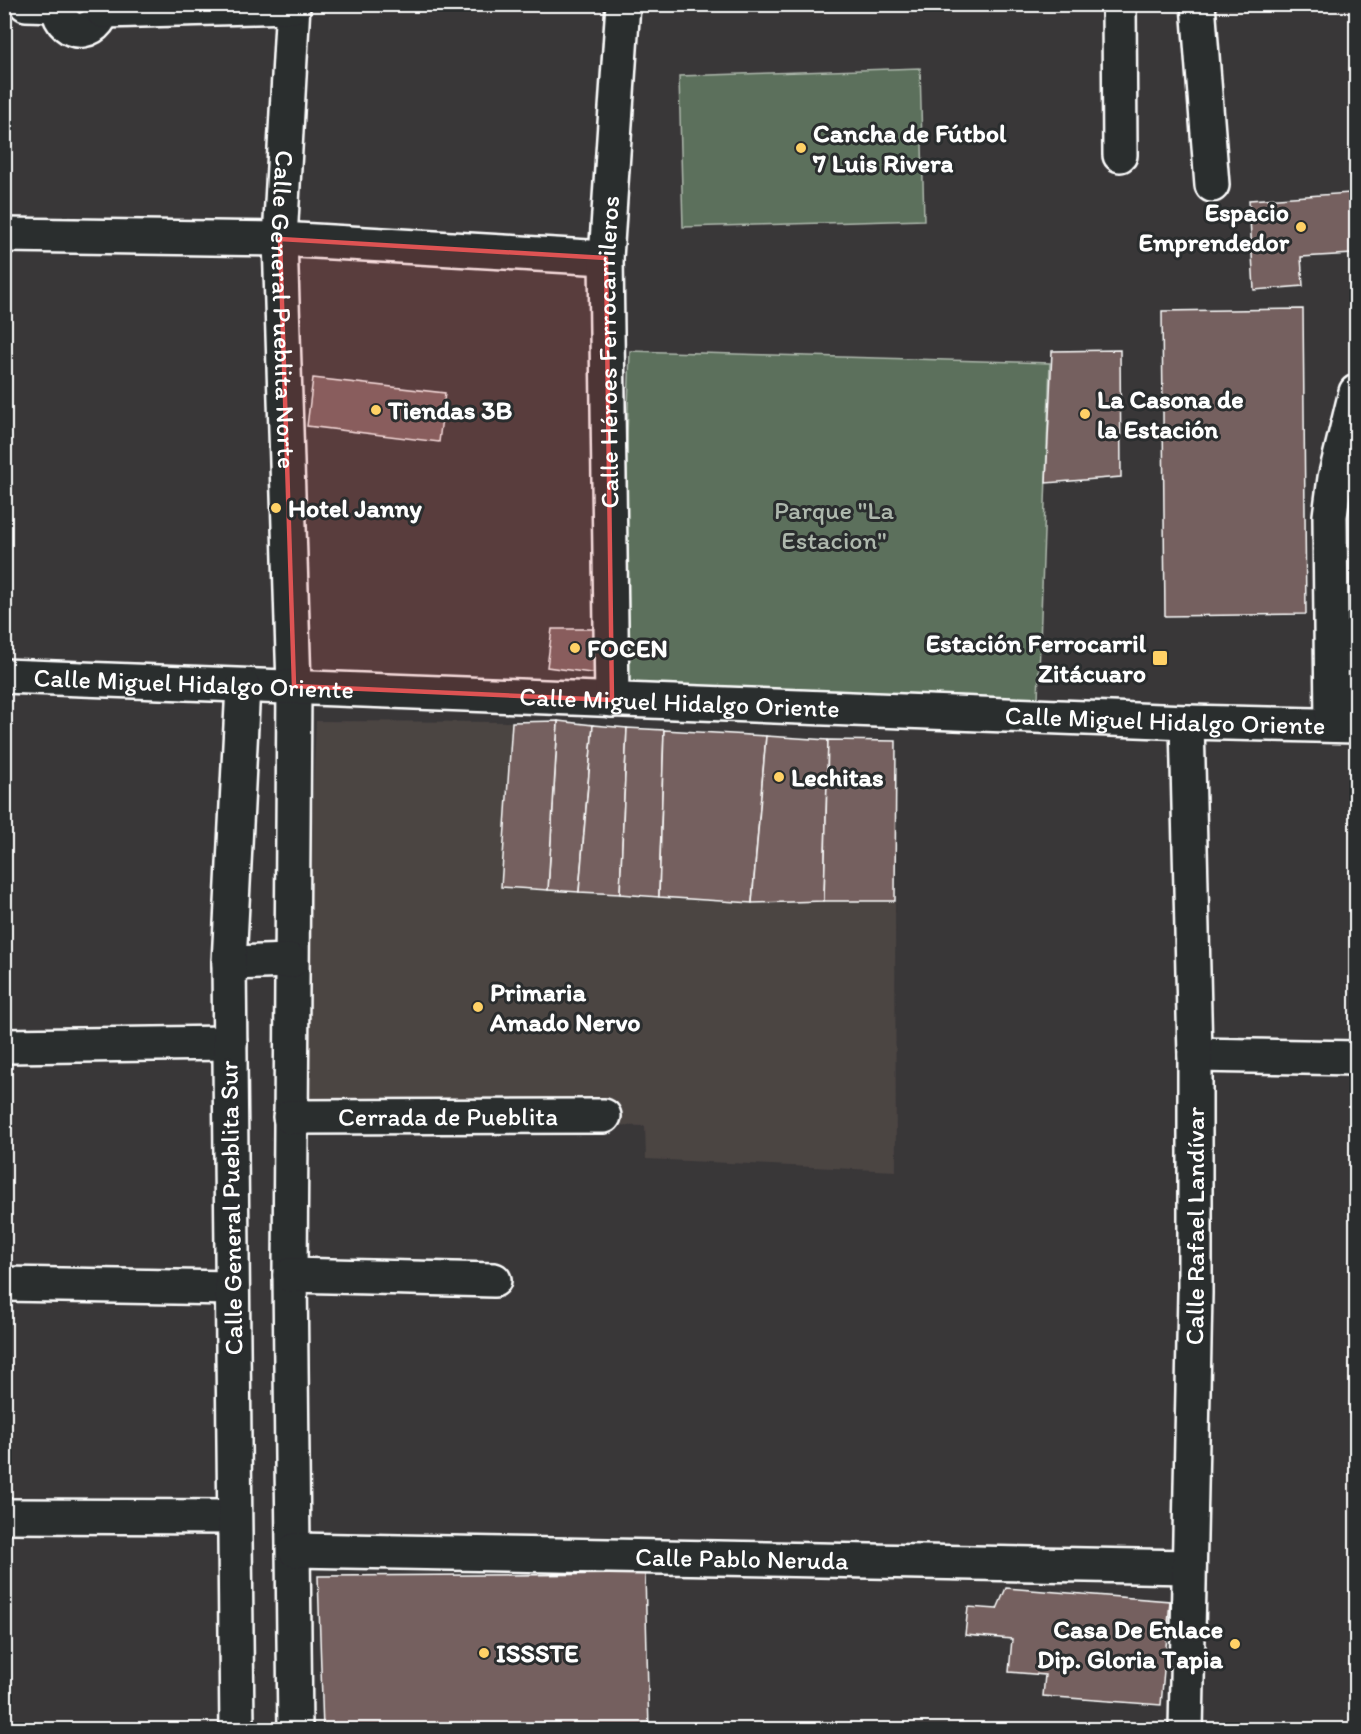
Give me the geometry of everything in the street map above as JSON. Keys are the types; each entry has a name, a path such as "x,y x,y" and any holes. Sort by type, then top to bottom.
{"street":[{"path":"26,4 57,5 59,19 70,28 84,31 96,24 102,8 293,5"},
{"name":"Calle Héroes Ferrocarrileros","path":"612,700 606,258 623,4"},
{"path":"1198,4 1212,185"},
{"name":"Calle General Pueblita Norte","path":"293,5 280,239 294,686"},
{"path":"1115,8 1120,155"},
{"path":"4,236 280,239 606,258"},
{"path":"1344,725 1330,516 1335,478 1356,392"},
{"name":"Calle Miguel Hidalgo Oriente","path":"4,676 1188,722 1344,725"},
{"name":"Calle General Pueblita Sur","path":"237,1730 229,963 243,686"},
{"path":"294,686 290,1275 295,1550 295,1730"},
{"name":"Calle Rafael Landívar","path":"1186,1730 1195,1293 1195,1055 1188,722"},
{"path":"229,963 291,961"},
{"path":"4,1046 230,1043"},
{"path":"1195,1055 1356,1058"},
{"name":"Cerrada de Pueblita","path":"290,1117 604,1116"},
{"path":"290,1275 494,1280"},
{"path":"4,1284 232,1288"},
{"path":"4,1516 234,1517"},
{"name":"Calle Pablo Neruda","path":"295,1550 1189,1567"}],"highlighted area":[{"path":"280,239 606,258 612,700 294,686"}],"shaded area":[{"name":"Primaria Amado Nervo","path":"316,721 512,722 501,886 659,897 895,901 896,1171 646,1159 645,1126 299,1117"}],"green space":[{"name":"Cancha de Fútbol 7 Luis Rivera","path":"920,68 924,220 683,227 679,76"},
{"name":"Parque \"La Estacion\"","path":"630,351 1050,363 1038,700 618,687"}],"building":[{"name":"Espacio Emprendedor","path":"1350,193 1353,254 1301,257 1303,286 1254,290 1249,200"},
{"path":"1303,309 1306,614 1165,616 1162,311"},
{"name":"La Casona de la Estación","path":"1120,350 1121,477 1046,483 1052,351"},
{"name":"Tiendas 3B","path":"313,378 445,393 439,442 307,426"},
{"name":"FOCEN","path":"552,629 602,629 598,674 547,667"},
{"path":"558,721 593,725 579,892 548,890"},
{"path":"558,721 548,890 501,887 512,722"},
{"path":"593,725 627,728 620,894 579,892"},
{"path":"627,728 664,730 659,897 620,894"},
{"path":"664,730 766,736 752,903 659,897"},
{"path":"766,736 828,740 824,901 752,903"},
{"path":"828,740 896,741 895,901 824,901"},
{"name":"ISSSTE","path":"645,1574 649,1730 323,1730 318,1576"},
{"path":"1006,1588 1170,1601 1161,1705 1043,1696 1045,1675 1009,1672 1012,1639 965,1635 968,1607 997,1609"}],"place":[{"name":"Cancha de Fútbol 7 Luis Rivera","path":"801,148"},
{"name":"Espacio Emprendedor","path":"1301,227"},
{"name":"Tiendas 3B","path":"376,410"},
{"name":"La Casona de la Estación","path":"1085,414"},
{"name":"Hotel Janny","path":"276,508"},
{"name":"FOCEN","path":"575,648"},
{"name":"Estación Ferrocarril Zitácuaro","path":"1160,658"},
{"name":"Lechitas","path":"779,777"},
{"name":"Primaria Amado Nervo","path":"478,1007"},
{"name":"Casa De Enlace Dip. Gloria Tapia","path":"1235,1644"},
{"name":"ISSSTE","path":"484,1653"}]}
